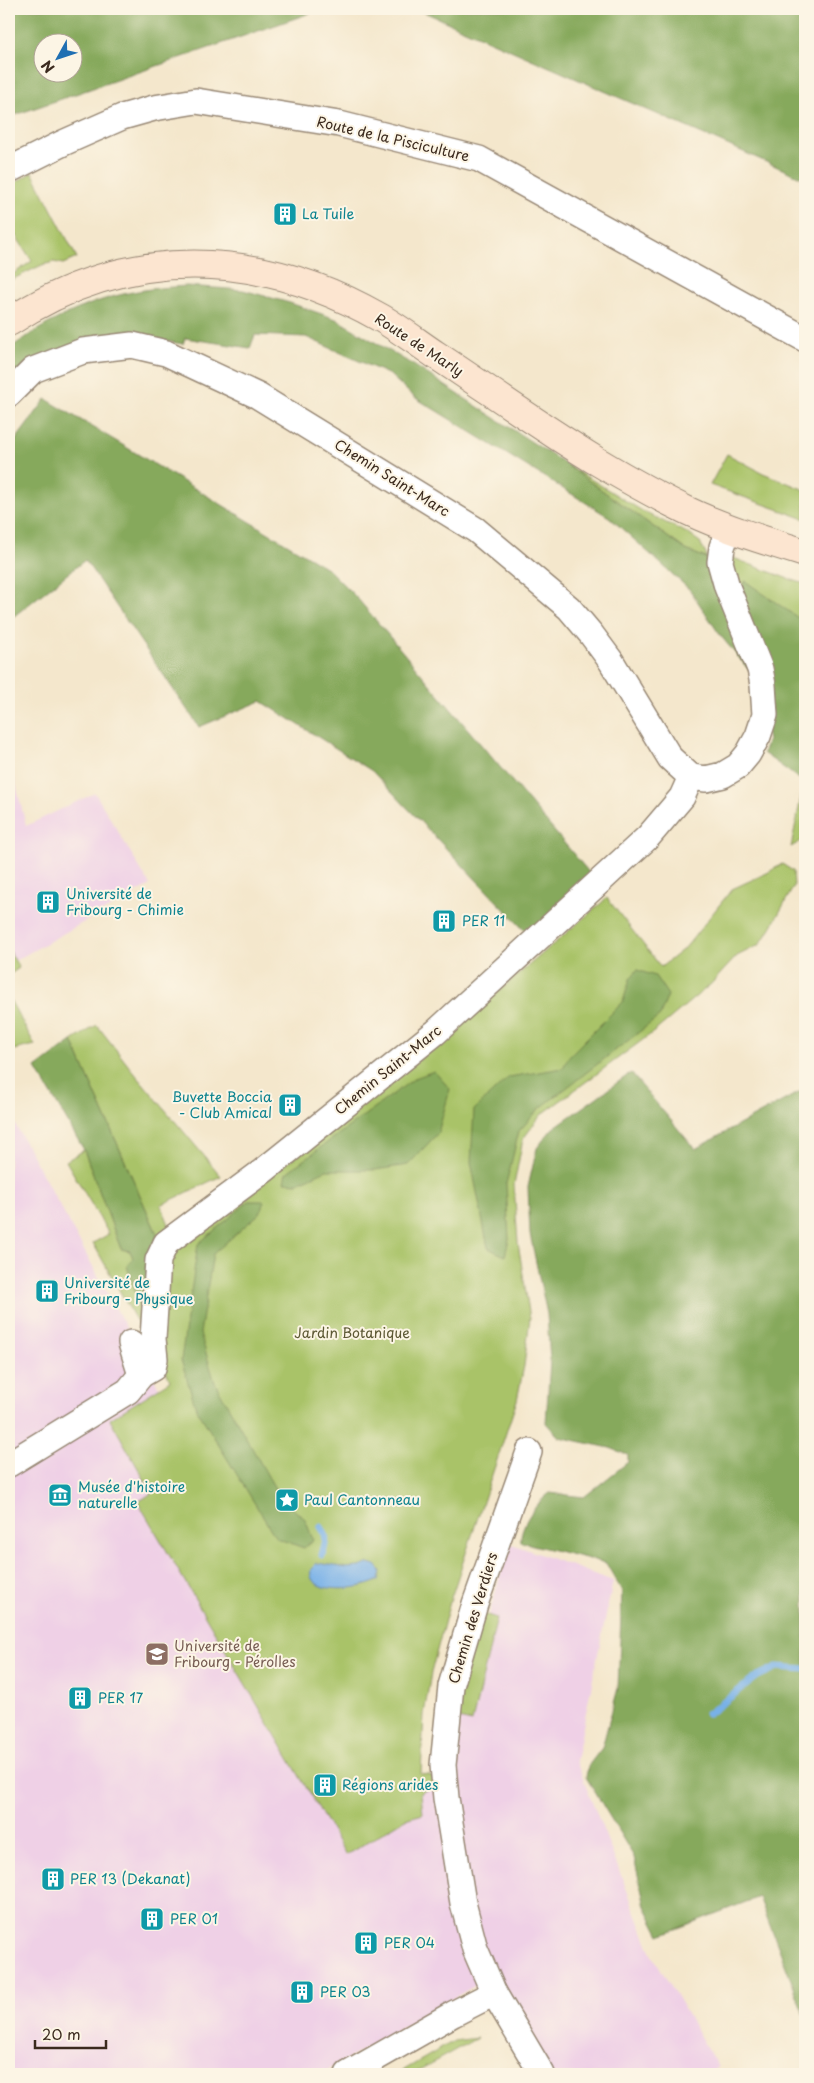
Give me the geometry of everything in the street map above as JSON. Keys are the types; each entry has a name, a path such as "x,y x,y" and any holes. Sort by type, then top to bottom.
{"main road":[{"name":"Route de Marly","path":"9,322 57,294 95,279 131,270 201,264 241,268 280,275 333,294 382,318 595,460 681,508 729,528 805,553"}],"street":[{"name":"Route de la Pisciculture","path":"9,170 63,143 122,117 154,108 196,101 339,124 479,159 805,339"},
{"name":"Chemin Saint-Marc","path":"9,394 33,370 83,351 132,344 166,353 258,396 476,530 569,608 611,661 670,758 691,777 682,797 648,836 436,1032 263,1171 166,1243 158,1260 153,1339 155,1359 153,1368 141,1375 128,1391 9,1464"},
{"path":"691,777 706,779 723,774 738,766 748,754 758,736 765,715 764,685 760,669 727,587 720,562 722,547 729,528"},
{"path":"131,1342 141,1375"},
{"name":"Chemin des Verdiers","path":"529,1452 475,1604 451,1686 443,1765 446,1798 463,1903 475,1949 494,1993 542,2074"},
{"path":"348,2074 453,2014 494,1993"}],"shaded area":[{"path":"9,755 26,826 95,793 150,885 9,964"},
{"name":"Université de Fribourg - Pérolles","path":"9,1113 385,1801 398,1793 455,1784 458,1728 509,1543 613,1581 576,1761 652,1954 718,2067 707,2074 528,2074 476,1985 321,2074 9,2074"}],"green space":[{"path":"9,9 322,9 9,117"},
{"path":"417,9 805,9 805,179"},
{"path":"32,172 77,258 63,264 54,262 42,265 9,281 9,277 32,261 9,225 9,187"},
{"path":"187,286 243,290 290,303 336,319 415,366 558,459 686,550 708,559 749,670 720,635 690,590 609,517 414,397 390,375 306,337 255,335 250,348 185,338 183,344 131,336 9,381 9,349 54,320 87,305 121,295 150,289"},
{"path":"46,399 327,568 357,598 593,877 529,935 372,771 261,701 199,727 85,560 9,620 9,449"},
{"path":"727,454 763,473 805,490 805,519 710,485"},
{"path":"558,459 644,512 687,533 700,542 708,559 686,550"},
{"path":"728,556 805,584 805,645 746,581 740,592"},
{"path":"745,581 804,622 805,783 763,753 768,741 740,592"},
{"path":"804,782 805,829 803,840 791,847"},
{"name":"Jardin Botanique","path":"782,864 793,871 794,886 768,933 759,945 737,956 711,984 655,1031 541,1115 523,1139 514,1185 518,1243 530,1318 524,1366 517,1400 450,1601 431,1673 424,1714 421,1774 434,1778 435,1785 421,1793 423,1814 405,1819 346,1855 138,1502 152,1493 110,1419 170,1381 159,1352 169,1264 178,1248 420,1059 607,898 661,967 686,947 732,889"},
{"path":"9,950 19,968 9,975"},
{"path":"637,970 655,976 668,995 660,1016 539,1109 519,1131 506,1184 509,1239 505,1256 488,1248 471,1162 474,1110 509,1077 563,1068 569,1056 623,1002 630,979"},
{"path":"9,998 35,1045 9,1051"},
{"path":"97,1025 131,1069 221,1176 161,1205 171,1229 154,1252 157,1234 72,1041"},
{"path":"72,1041 157,1234 147,1329 127,1266 133,1258 130,1251 121,1249 84,1150 36,1068"},
{"path":"434,1071 450,1089 438,1133 408,1165 375,1170 326,1170 298,1183 284,1182 286,1173 415,1078"},
{"path":"631,1073 695,1149 805,1089 805,2016 759,1897 660,1935 645,1906 634,1857 586,1777 588,1766 602,1748 618,1688 622,1591 606,1563 521,1542 523,1529 530,1515 550,1493 584,1497 628,1462 628,1455 610,1448 559,1437 546,1423 550,1361 547,1314 530,1234 528,1187 537,1148 552,1129"},
{"path":"84,1150 121,1249 130,1251 133,1257 147,1329 142,1331 93,1243 109,1234 66,1161"},
{"path":"249,1201 264,1201 260,1213 213,1254 200,1333 215,1383 281,1499 305,1519 313,1540 304,1548 276,1538 196,1408 181,1360 198,1244"},
{"path":"484,1614 497,1618 472,1722 458,1719 460,1688"},
{"path":"477,2038 412,2074 397,2074 454,2041"}],"water":[{"path":"317,1563 347,1568 360,1567 369,1563 376,1565 381,1571 379,1580 364,1586 343,1589 323,1587 315,1583 311,1577 311,1569"}],"waterway":[{"path":"321,1527 326,1538 322,1555"},
{"path":"708,1714 758,1676 777,1667 805,1669"}],"place":[{"name":"La Tuile","path":"285,214"},
{"name":"Université de Fribourg - Chimie","path":"48,902"},
{"name":"PER 11","path":"444,921"},
{"name":"Buvette Boccia - Club Amical","path":"290,1105"},
{"name":"Université de Fribourg - Physique","path":"47,1291"},
{"name":"Musée d'histoire naturelle","path":"60,1495"},
{"name":"Paul Cantonneau","path":"287,1500"},
{"name":"Université de Fribourg - Pérolles","path":"157,1654"},
{"name":"PER 17","path":"80,1698"},
{"name":"Régions arides","path":"325,1785"},
{"name":"PER 13 (Dekanat)","path":"53,1879"},
{"name":"PER 01","path":"152,1919"},
{"name":"PER 04","path":"366,1943"},
{"name":"PER 03","path":"302,1992"}]}
